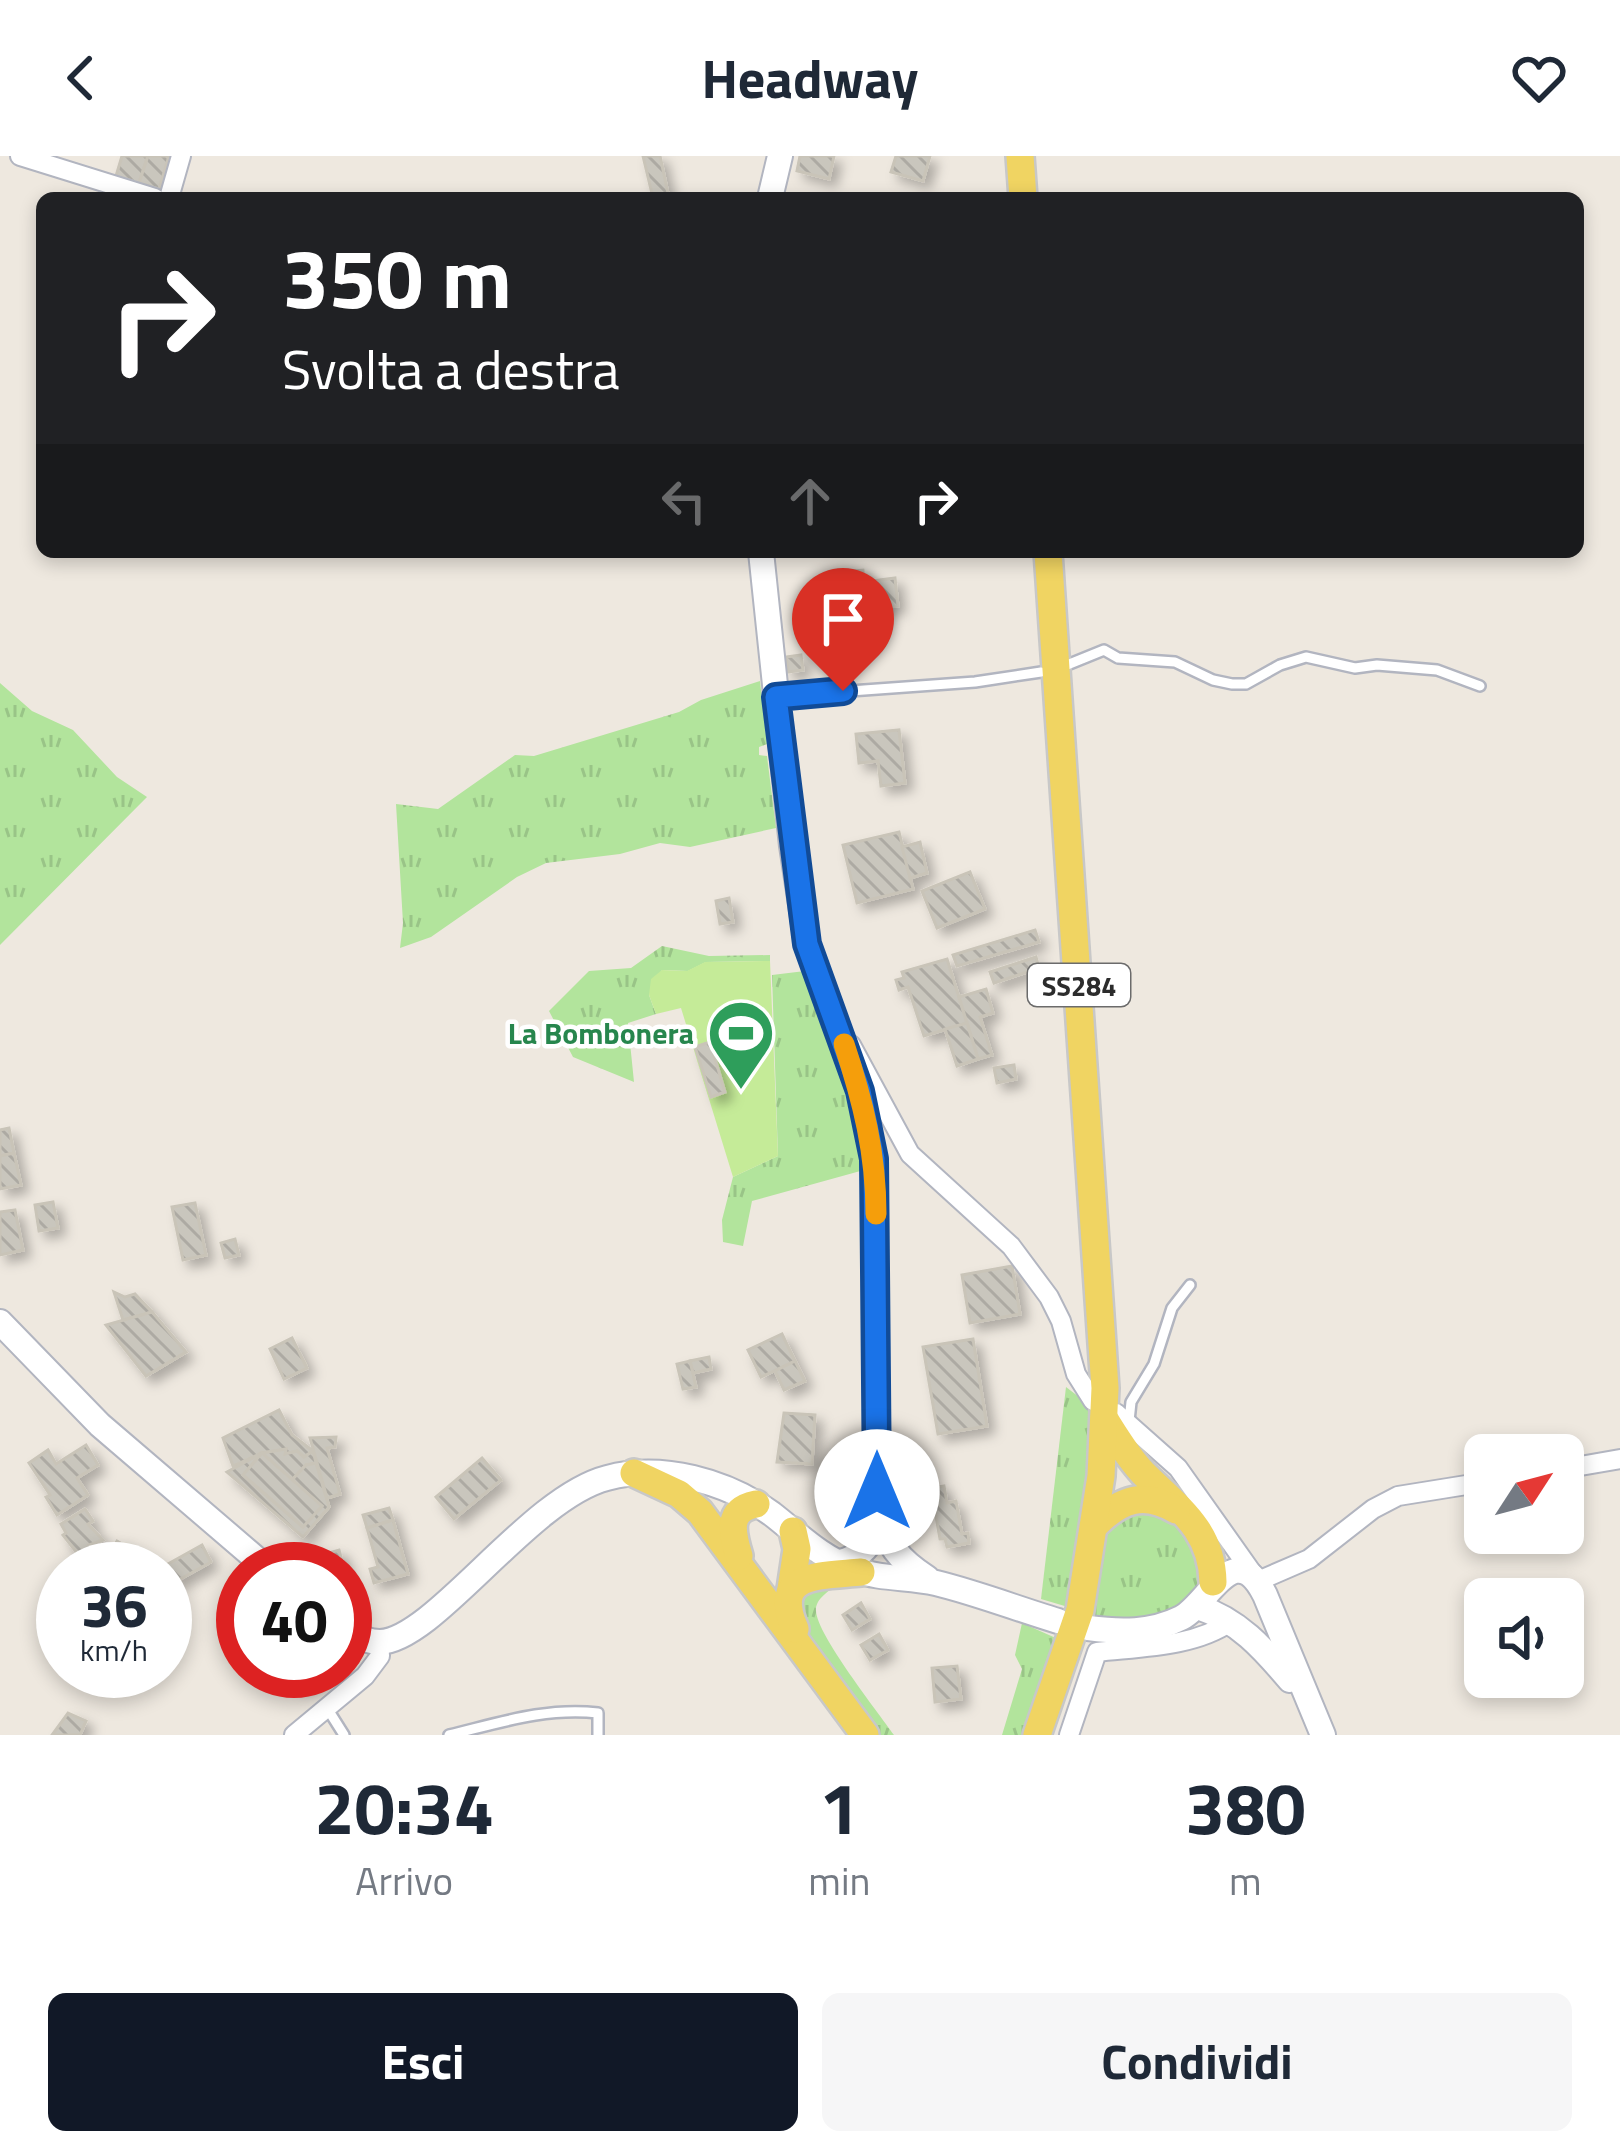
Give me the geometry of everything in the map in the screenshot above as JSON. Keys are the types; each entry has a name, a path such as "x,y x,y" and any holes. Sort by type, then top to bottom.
{"main road":[{"path":"1020,156 1023,192"},
{"name":"SS284","path":"1037,1735 1080,1610 1110,1413 1048,558"},
{"path":"1110,1413 1141,1470 1192,1519 1236,1579"},
{"path":"634,1473 679,1494 715,1529 865,1735"},
{"path":"1096,1524 1112,1508 1138,1498 1166,1504 1192,1519"},
{"path":"742,1565 733,1520 740,1510 756,1504"},
{"path":"793,1531 797,1549 788,1613 803,1650"},
{"path":"791,1589 812,1577 860,1570"}],"street":[{"path":"171,192 181,156"},
{"path":"771,192 780,156"},
{"path":"32,158 137,192"},
{"path":"761,558 807,944 868,1121 874,1159 877,1492 879,1536 888,1555 860,1570"},
{"path":"841,1036 856,1050 910,1154 1011,1246 1049,1297 1076,1374 1110,1413 1178,1468 1236,1579 1270,1610 1317,1723"},
{"path":"0,1322 100,1425 236,1542"},
{"path":"1584,1465 1620,1459"},
{"path":"372,1640 379,1642 411,1630 545,1510 605,1478 634,1473 695,1478 756,1504 860,1570 935,1583 1058,1622"},
{"path":"1088,1628 1157,1628 1198,1607 1236,1579 1310,1559 1397,1496 1464,1485"},
{"path":"860,1570 859,1557 879,1536"},
{"path":"879,1536 906,1565 935,1583"},
{"path":"1236,1579 1238,1627"},
{"path":"1198,1607 1238,1627 1263,1648 1317,1723"},
{"path":"1070,1735 1097,1652 1172,1643 1238,1627 1262,1630 1270,1610"},
{"path":"294,1735 365,1676 380,1656 379,1642"}],"lane":[{"path":"1067,664 1104,650 1118,658 1175,662 1213,680 1246,684 1306,657 1355,668 1437,670 1480,686"},
{"path":"776,697 975,682 1041,672"},
{"path":"1110,1413 1131,1402 1154,1364 1172,1308 1190,1285"},
{"path":"327,1708 344,1735"},
{"path":"449,1735 568,1710 598,1713 598,1735"}],"green space":[{"path":"760,681 767,744 759,747 759,755 767,756 776,828 690,847 660,843 620,854 546,863 517,877 431,937 400,948 403,923 396,804 438,809 515,755 534,756 679,712"},
{"path":"0,683 32,711 73,730 117,777 147,797 0,945"},
{"path":"662,946 709,956 770,955 770,961 706,962 688,971 662,970 649,995 656,1014 628,1023 634,1082 573,1057 549,1011 589,971 631,968"},
{"name":"La Bombonera","path":"770,961 778,1156 733,1177 681,1008 656,1014 649,995 651,979 662,970 687,971 705,962"},
{"path":"805,971 850,1091 864,1170 752,1201 743,1246 723,1242 722,1220 733,1177 778,1156 772,975"},
{"path":"1066,1387 1092,1407 1090,1475 1068,1607 1041,1599"},
{"path":"1121,1510 1156,1514 1177,1525 1190,1545 1201,1579 1181,1605 1167,1613 1086,1620 1104,1529"},
{"path":"840,1582 818,1602 819,1622 894,1735 880,1735 794,1612 802,1588"},
{"path":"1022,1623 1058,1639 1024,1735 1002,1735 1022,1669 1015,1655"}],"building":[{"path":"122,156 148,156 139,183 116,176"},
{"path":"148,156 169,156 159,189 139,183"},
{"path":"643,156 660,156 668,192 652,192"},
{"path":"800,156 834,156 829,179 797,171"},
{"path":"896,156 930,156 923,181 891,172"},
{"path":"863,570 864,582 895,578 898,606 812,615 809,587 842,584 840,572"},
{"path":"801,655 803,670 788,672 786,657"},
{"path":"899,730 905,783 881,786 878,761 859,763 856,734"},
{"path":"899,832 913,889 857,903 843,845"},
{"path":"920,842 927,873 910,878 902,847"},
{"path":"970,872 985,909 937,928 922,891"},
{"path":"729,898 733,922 720,924 716,901"},
{"path":"1035,930 1039,942 957,966 953,955"},
{"path":"1036,957 1039,968 994,983 990,972"},
{"path":"947,959 967,1023 924,1036 908,987 899,990 896,980 904,978 902,972"},
{"path":"986,989 993,1013 980,1017 992,1055 978,1059 959,997"},
{"path":"967,1023 978,1059 957,1066 945,1029"},
{"path":"710,1042 725,1092 711,1097 695,1047"},
{"path":"1014,1065 1016,1079 997,1083 994,1068"},
{"path":"9,1128 14,1153 0,1156 0,1130"},
{"path":"14,1153 21,1185 0,1189 0,1156"},
{"path":"53,1202 58,1228 39,1231 35,1205"},
{"path":"195,1203 206,1255 183,1260 172,1207"},
{"path":"15,1210 23,1250 0,1255 0,1212"},
{"path":"235,1239 239,1255 225,1258 221,1243"},
{"path":"1012,1266 1020,1314 970,1323 962,1275"},
{"path":"114,1292 125,1297 135,1294 152,1312 123,1320"},
{"path":"152,1312 186,1352 146,1376 106,1325"},
{"path":"782,1334 795,1361 761,1377 748,1350"},
{"path":"292,1338 307,1368 284,1379 270,1349"},
{"path":"973,1339 987,1426 938,1434 923,1347"},
{"path":"709,1357 711,1369 693,1373 690,1361"},
{"path":"690,1361 696,1387 683,1389 677,1364"},
{"path":"795,1361 805,1381 784,1390 775,1371"},
{"path":"279,1410 292,1435 313,1451 304,1457 297,1451 285,1454 286,1449 262,1453 233,1466 223,1438"},
{"path":"784,1413 815,1415 812,1464 777,1462"},
{"path":"336,1437 335,1447 327,1448 340,1494 327,1498 310,1438"},
{"path":"86,1445 98,1465 77,1478 88,1495 57,1515 29,1463 48,1450 56,1464"},
{"path":"286,1449 285,1454 297,1451 304,1457 313,1451 316,1463 306,1465 292,1480 262,1453"},
{"path":"262,1453 243,1475 303,1527 322,1506 292,1480 306,1465 316,1463 329,1507 303,1537 227,1472"},
{"path":"262,1453 322,1506 303,1527 243,1475"},
{"path":"482,1458 501,1480 454,1519 436,1497"},
{"path":"944,1486 947,1503 956,1501 962,1534 968,1533 969,1543 947,1547 945,1539 940,1539 926,1489"},
{"path":"389,1508 393,1520 367,1528 363,1515"},
{"path":"85,1509 93,1521 88,1524 103,1540 68,1542 61,1524"},
{"path":"393,1520 408,1574 374,1583 372,1568 378,1567 367,1528"},
{"path":"202,1545 211,1562 192,1573 192,1551"},
{"path":"861,1603 870,1619 852,1630 843,1615"},
{"path":"879,1634 888,1650 870,1660 861,1645"},
{"path":"957,1666 961,1699 935,1702 932,1668"},
{"path":"68,1713 86,1721 80,1735 52,1735"}],"slow traffic":[{"path":"844,1044 868,1121 876,1214"}],"place":[{"name":"La Bombonera","path":"741,1092"}],"route":[{"path":"843,691 776,697 807,944 860,1091 874,1159 877,1492"}]}
